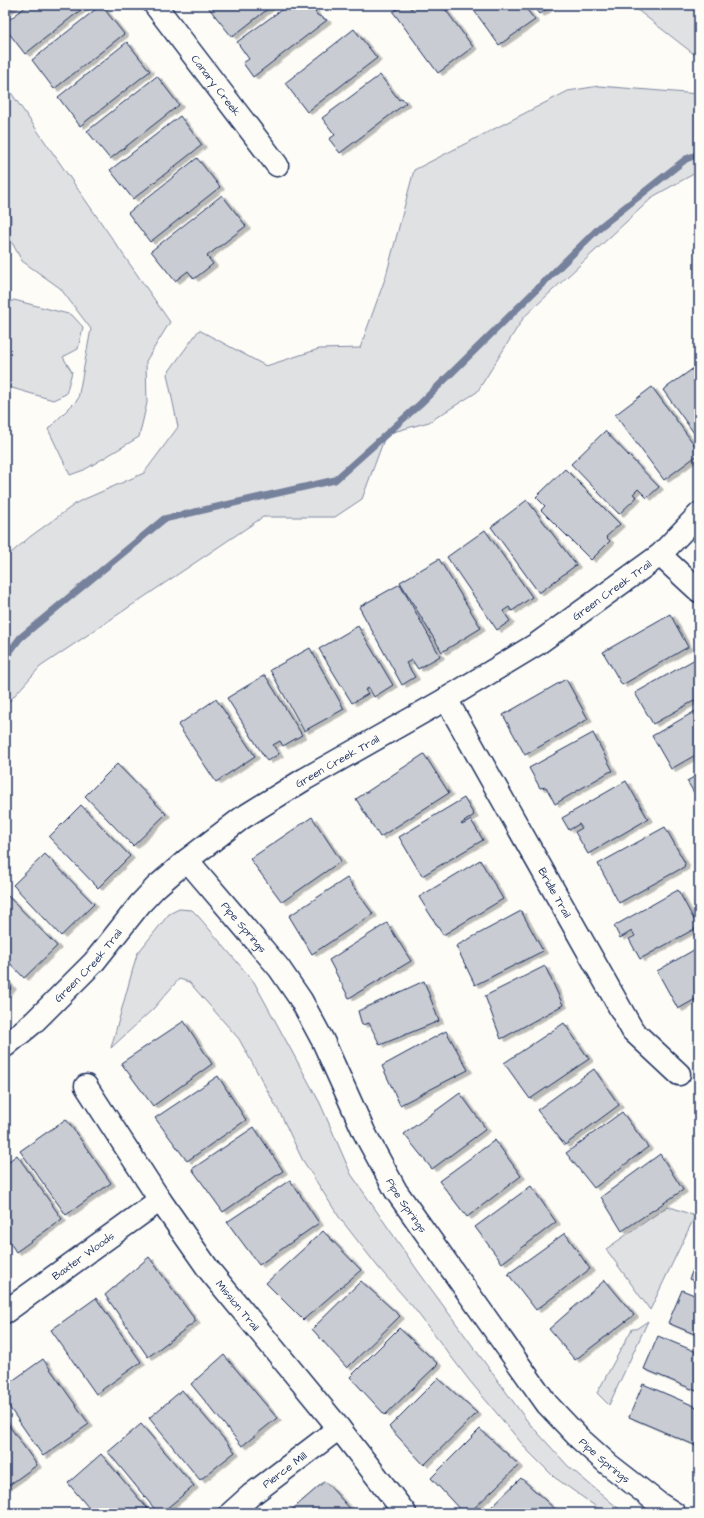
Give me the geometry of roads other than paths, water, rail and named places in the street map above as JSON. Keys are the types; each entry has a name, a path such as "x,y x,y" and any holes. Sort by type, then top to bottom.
{"street":[{"name":"Canary Creek","path":"155,5 278,165"},
{"name":"Green Creek Trail","path":"5,1046 34,1022 94,962 140,904 156,887 187,860 242,818 305,779 446,699 537,644 660,555 699,514"},
{"path":"660,555 699,591"},
{"name":"Bridle Trail","path":"446,699 633,1031 679,1074"},
{"name":"Pipe Springs","path":"187,860 278,968 301,1000 323,1041 364,1132 396,1191 547,1404 579,1438 608,1464 674,1513"},
{"name":"Mission Trail","path":"86,1086 160,1200 209,1270 339,1428 405,1513"},
{"name":"Baxter Woods","path":"5,1312 160,1200"},
{"name":"Pierce Mill","path":"231,1513 251,1495 339,1428"}],"waterway":[{"path":"5,658 20,638 164,519 335,480 420,404 600,227 686,159 699,154"}]}
